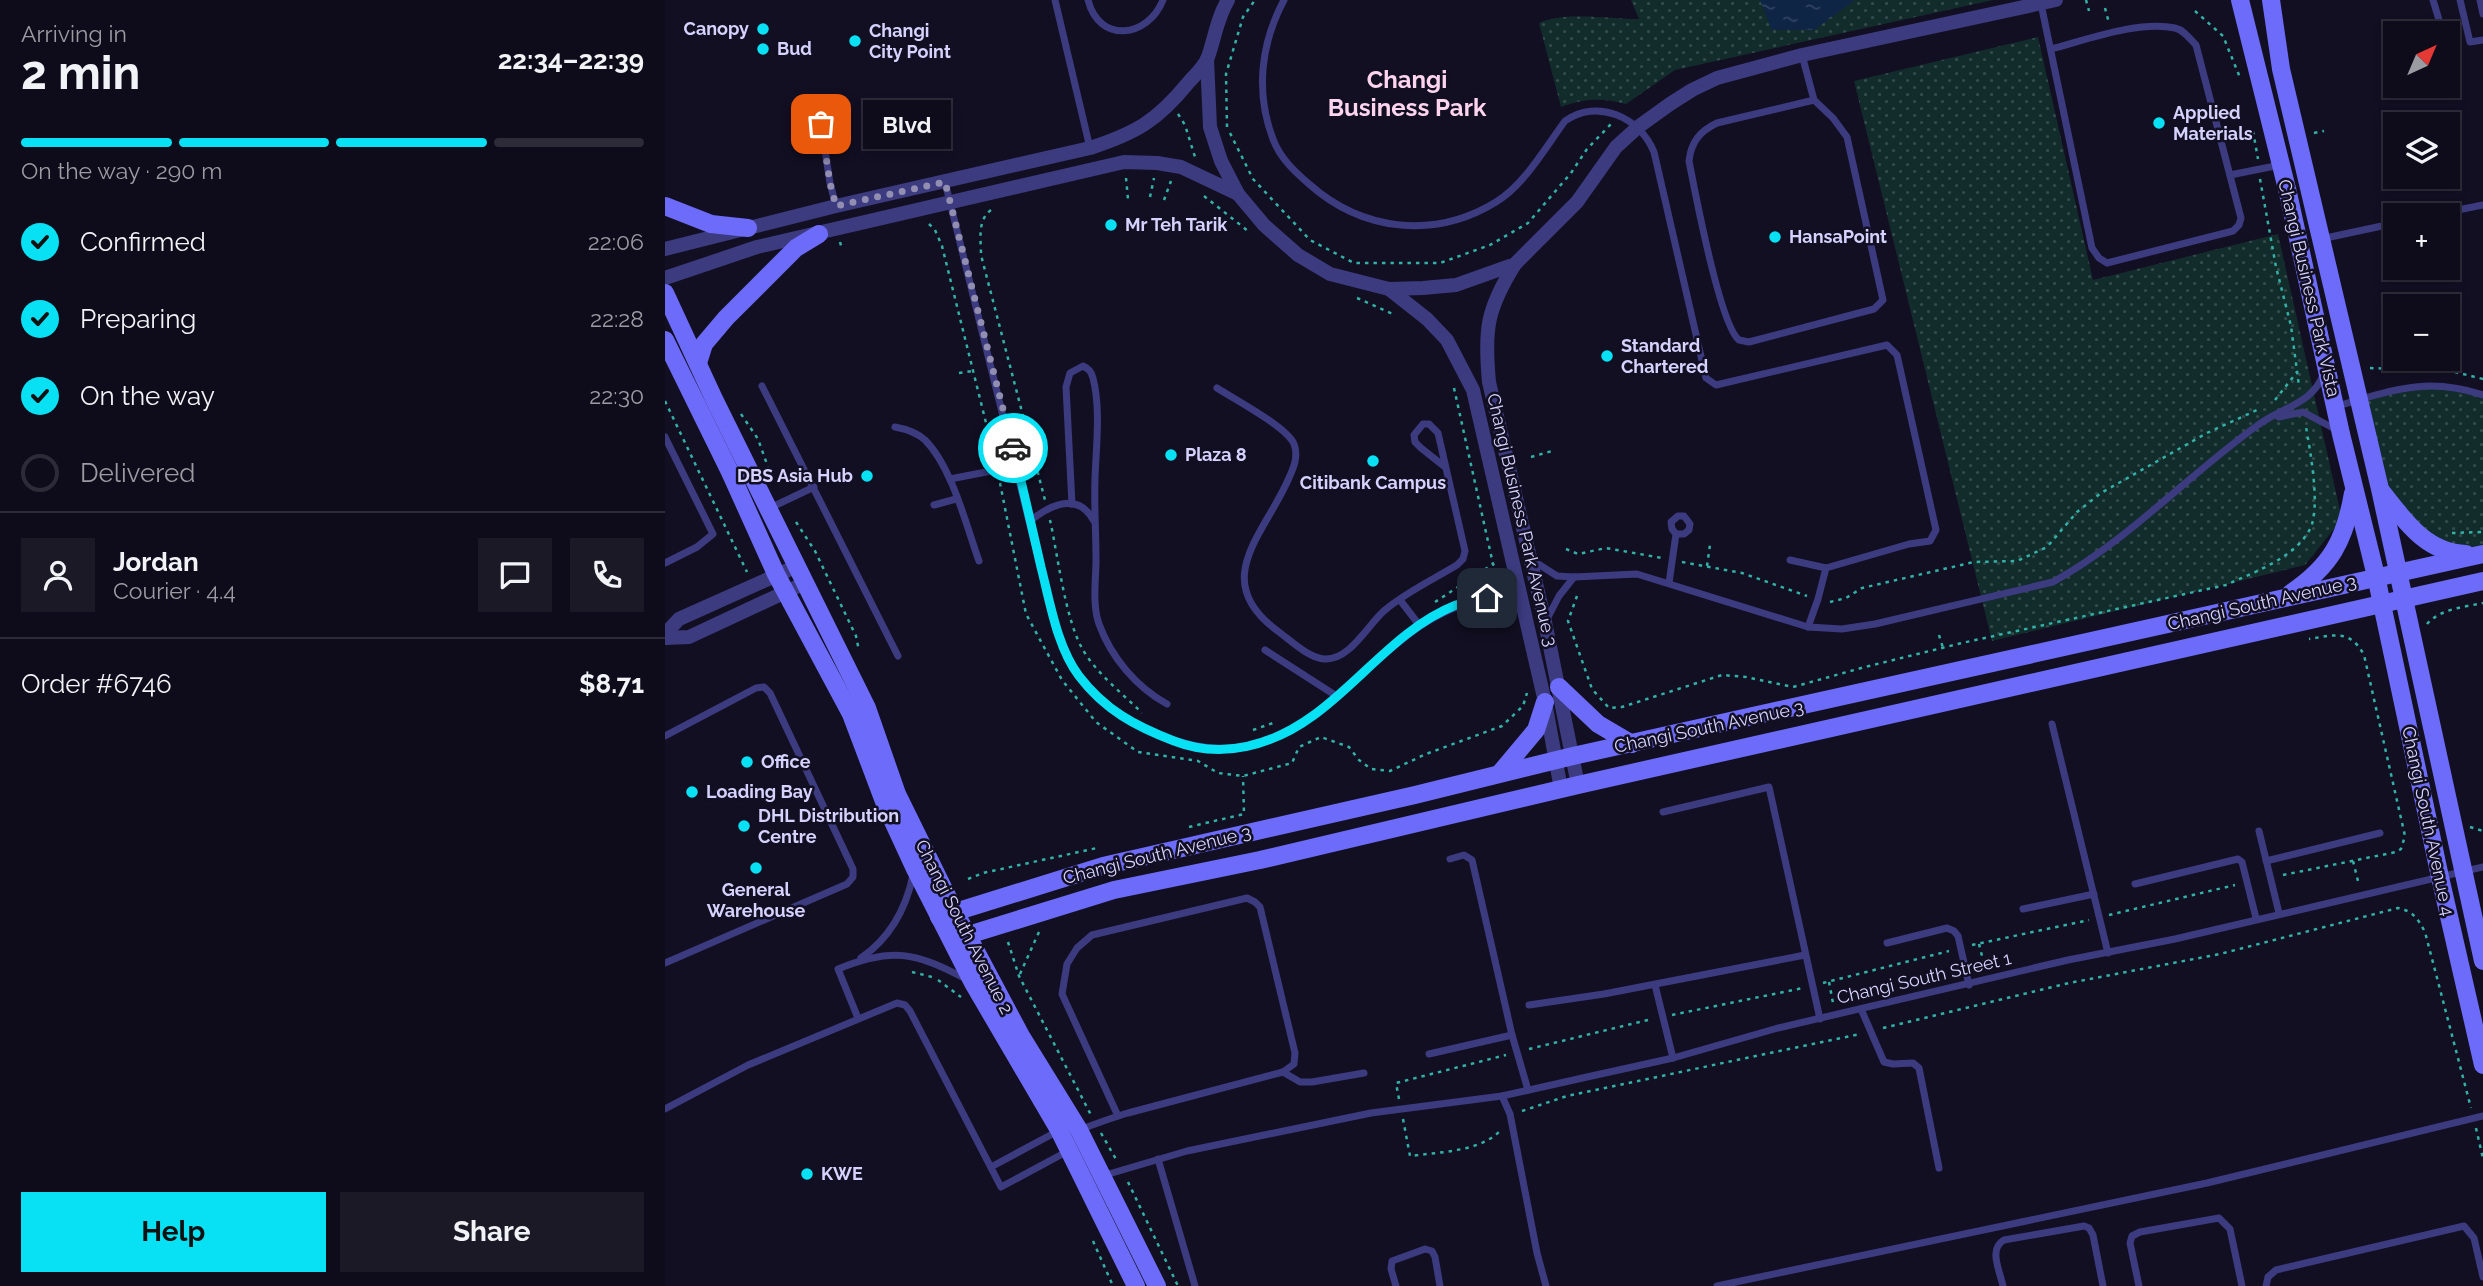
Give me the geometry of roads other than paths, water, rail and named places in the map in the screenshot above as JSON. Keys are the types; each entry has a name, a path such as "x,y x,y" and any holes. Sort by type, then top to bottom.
{"street":[{"path":"1228,0 1213,32 1207,59 1210,127 1221,161 1238,194 1264,225 1298,255 1331,274 1389,289 1456,285 1515,264 1577,202 1616,147 1638,127 1692,90 1717,78 1802,55 2056,0"},
{"path":"2232,0 2241,8"},
{"name":"Changi Business Park Vista","path":"2271,0 2281,69 2321,239 2364,397 2397,573"},
{"name":"Changi Business Park Vista","path":"2241,8 2281,165 2341,434 2376,576"},
{"path":"665,249 836,206 1090,149 1144,127 1171,103 1207,59"},
{"path":"665,278 757,247 1124,162 1181,167 1238,194"},
{"path":"665,206 711,224 748,228"},
{"path":"698,363 704,344 726,318 796,248 819,234"},
{"name":"Changi Business Park Avenue 3","path":"1515,264 1496,296 1488,322 1486,351 1489,383 1531,559 1573,756 1569,787"},
{"name":"Changi Business Park Avenue 3","path":"1389,289 1427,319 1447,340 1473,390 1545,702 1555,761 1569,787"},
{"name":"Changi South Avenue 2","path":"665,293 867,708 897,794 947,914 1079,1130 1157,1286"},
{"name":"Changi South Avenue 2","path":"665,340 730,472 776,574 851,715 885,804 915,869 947,914"},
{"path":"2282,599 2307,582 2324,566 2338,547 2350,513 2354,486"},
{"path":"2380,489 2405,521 2431,545 2453,554 2482,554"},
{"name":"Changi South Avenue 3","path":"947,914 1103,866 1573,756 2482,554"},
{"path":"665,636 679,619 797,566"},
{"name":"Changi South Avenue 4","path":"2397,573 2483,961"},
{"name":"Changi South Avenue 4","path":"2376,576 2439,877 2483,1065"},
{"name":"Changi South Avenue 3","path":"959,937 1114,890 1260,860 1569,787 2483,581"},
{"path":"665,636 689,637 806,583"},
{"path":"1559,687 1598,724 1632,744"},
{"path":"1500,773 1536,730 1545,702"},
{"name":"Changi South Avenue 2","path":"959,937 973,983 1059,1130 1136,1286"}],"lane":[{"path":"1055,0 1090,149"},
{"path":"1088,0 1097,20 1111,29 1124,32 1135,30 1149,21 1163,0"},
{"path":"1283,0 1269,31 1263,59 1262,85 1273,139 1288,165 1337,205 1369,220 1413,227 1447,221 1482,209 1497,201 1517,184 1566,121 1574,115 1600,110 1621,116 1649,138 1706,378 1711,383 1717,385 1887,345 1898,355 1936,530 1930,541 1909,544 1825,568 1790,560"},
{"path":"2434,0 2440,21"},
{"path":"2460,0 2470,41 2483,40"},
{"path":"2480,0 2483,13"},
{"path":"2041,4 2092,248 2099,258 2107,263 2234,231 2241,218 2196,45 2186,34 2176,28 2133,28 2051,49"},
{"path":"1802,55 1814,100 1847,136 1883,300 1874,309 1749,342 1739,340 1729,327 1710,257 1689,161 1690,150 1706,128 1717,123 1814,100"},
{"path":"821,124 836,206"},
{"path":"2230,174 2281,165"},
{"path":"945,182 1056,631 1078,675 1107,706 1138,727 1180,743 1212,750 1248,747 1280,737 1338,697 1420,626 1455,606 1518,590"},
{"path":"2460,210 2483,205"},
{"path":"2321,239 2383,226"},
{"path":"1072,504 1066,387 1070,373 1083,366 1089,369 1093,380 1096,413 1095,606 1106,639 1135,682 1167,704"},
{"path":"1531,559 1557,576 1574,578 1637,574 1808,627 1842,629 1875,624 2053,582 2103,549 2267,419 2308,398 2320,384 2326,366"},
{"path":"2336,406 2364,397 2432,385 2483,395"},
{"path":"762,386 898,656"},
{"path":"1217,388 1279,428 1294,443 1296,463 1278,503 1257,533 1244,565 1254,610 1266,624 1300,648 1323,659 1340,656 1365,634 1386,609 1463,559 1462,540 1438,433 1429,424 1423,424 1414,435 1415,442 1445,467"},
{"path":"2267,419 2303,412 2330,424 2341,434"},
{"path":"895,427 910,430 924,440 950,479 979,561"},
{"path":"665,437 713,534 697,547 665,563"},
{"path":"950,479 1017,466"},
{"path":"770,508 814,487"},
{"path":"934,505 956,499"},
{"path":"1030,521 1047,508 1072,504 1085,508 1094,521"},
{"path":"1669,583 1676,534"},
{"path":"1808,627 1825,568"},
{"path":"1545,622 1559,596 1574,578"},
{"path":"1400,600 1420,626"},
{"path":"1265,650 1338,697"},
{"path":"665,726 667,735 756,688 764,687 770,693 853,869 853,877 847,884 665,963"},
{"path":"2052,724 2108,953"},
{"path":"1663,812 1769,787 1820,1019"},
{"path":"2259,831 2279,913"},
{"path":"2266,861 2380,833"},
{"path":"1450,859 1464,855 1472,860 1528,1090"},
{"path":"2135,884 2233,858 2238,859 2242,862 2256,918"},
{"name":"Changi South Street 1","path":"1102,1176 1158,1159 1371,1114 1502,1096 1673,1058 1738,1038 2483,867"},
{"path":"859,1018 838,970 869,952 893,928 906,901 915,869"},
{"path":"2023,909 2094,894"},
{"path":"1079,1130 1118,1116 1283,1072 1294,1064 1294,1053 1260,907 1255,902 1247,898 1092,935 1077,948 1067,964 1062,994 1118,1116"},
{"path":"1887,943 1947,928 1954,931 1958,936 1969,985"},
{"path":"1529,1005 1655,985 1805,955"},
{"path":"855,962 874,957 924,958 973,983"},
{"path":"1655,985 1673,1058"},
{"path":"665,1109 748,1065 897,1003 905,1005 1001,1186 1069,1151"},
{"path":"1861,1009 1884,1062 1913,1063 1919,1068 1939,1168"},
{"path":"1429,1054 1513,1035"},
{"path":"1283,1072 1300,1082 1364,1073"},
{"path":"1502,1096 1510,1114 1546,1286"},
{"path":"1717,1286 2207,1183 2483,1116"},
{"path":"991,1167 1059,1130"},
{"path":"1158,1159 1195,1286"},
{"path":"2139,1286 2130,1243 2132,1236 2140,1232 2219,1218 2230,1230 2242,1286"},
{"path":"2003,1286 1995,1250 1997,1244 2004,1240 2084,1226 2089,1228 2093,1235 2103,1286"},
{"path":"2266,1286 2268,1278 2276,1270 2465,1226 2474,1238 2483,1277"},
{"path":"1396,1286 1391,1269 1392,1261 1425,1249 1431,1251 1435,1257 1440,1286"}],"water":[{"path":"1760,0 1855,0 1814,30 1772,30"}],"place":[{"name":"Canopy","path":"763,29"},
{"name":"Changi City Point","path":"855,41"},
{"name":"Bud","path":"763,49"},
{"name":"Applied Materials","path":"2159,123"},
{"name":"Blvd","path":"821,124"},
{"name":"Mr Teh Tarik","path":"1111,225"},
{"name":"HansaPoint","path":"1775,237"},
{"name":"Standard Chartered","path":"1607,356"},
{"name":"Plaza 8","path":"1171,455"},
{"name":"Citibank Campus","path":"1373,461"},
{"name":"DBS Asia Hub","path":"867,476"},
{"name":"Office","path":"747,762"},
{"name":"Loading Bay","path":"692,792"},
{"name":"DHL Distribution Centre","path":"744,826"},
{"name":"General Warehouse","path":"756,868"},
{"name":"KWE","path":"807,1174"}],"district":[{"name":"Changi Business Park","path":"1407,94"}]}
